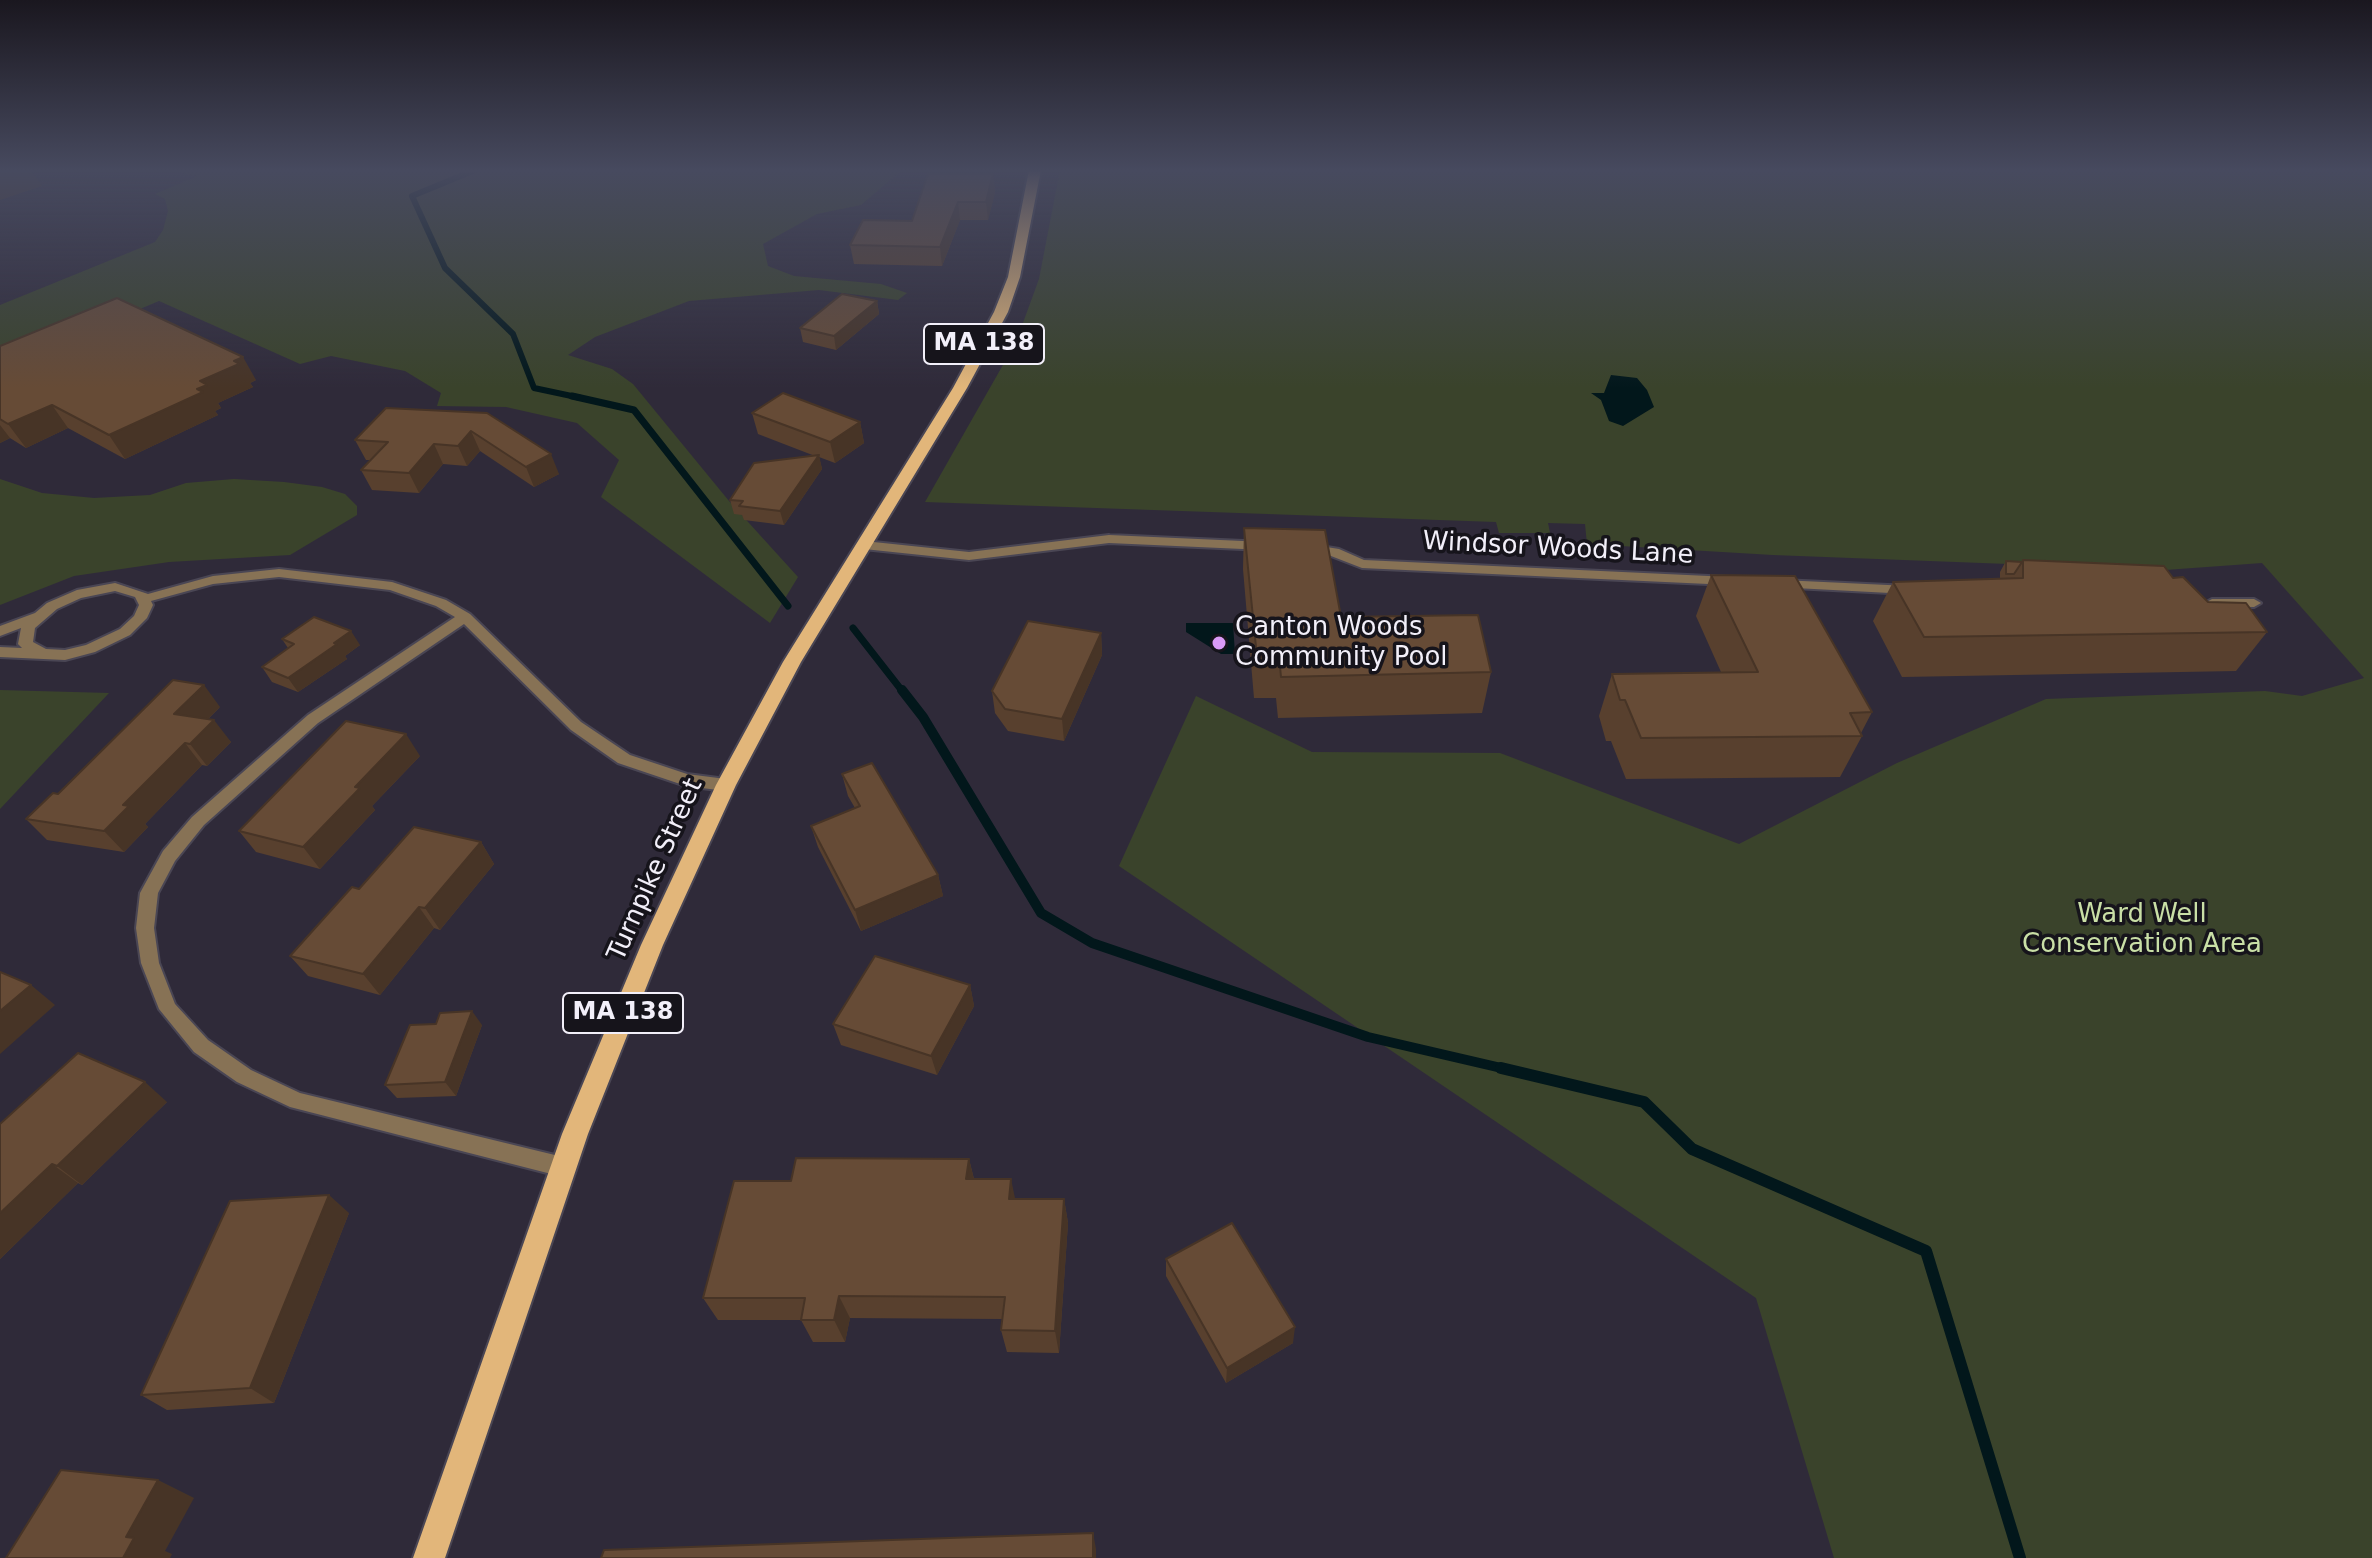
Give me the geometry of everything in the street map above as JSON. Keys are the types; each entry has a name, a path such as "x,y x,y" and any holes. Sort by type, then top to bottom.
{"main road":[{"name":"Turnpike Street","path":"429,1558 563,1167 647,957 726,785 792,662 891,501 1001,312 1014,277 1021,243"}],"street":[{"path":"864,545 969,556 1109,539 1273,546"},
{"name":"Windsor Woods Lane","path":"1289,547 1328,551 1362,564 1743,582"},
{"path":"144,599 176,588 245,575 320,575 392,586 441,603 465,617 599,744 624,759 686,780 726,785"},
{"path":"1770,583 1932,591"},
{"path":"0,631 64,599 103,588 134,590 144,599"},
{"path":"0,652 78,653 115,638 140,618 144,599"},
{"path":"2202,602 2254,603"},
{"path":"41,613 28,626 24,639 29,649 43,654"},
{"path":"465,617 313,719 198,821 169,856 149,893 145,928 150,963 168,1009 201,1046 244,1076 297,1101 563,1167"}],"green space":[{"path":"153,243 765,243 763,244 768,266 794,276 881,284 907,293 898,300 819,290 689,301 595,337 568,355 612,369 633,384 729,501 798,577 770,623 601,497 619,460 577,423 506,407 437,406 441,393 405,371 331,356 300,364 159,301 0,368 0,305"},
{"name":"Ward Well Conservation Area","path":"1046,243 2372,243 2372,1558 1834,1558 1756,1298 1119,866 1196,696 1312,752 1500,753 1739,844 1897,763 2046,699 2265,691 2302,696 2364,678 2262,563 2165,570 1773,555 1587,544 1585,524 1548,523 1550,533 1499,533 1496,522 925,502 1016,342 1039,279"},
{"path":"0,479 42,493 94,498 150,495 186,483 234,479 284,482 322,487 345,494 357,506 357,515 290,555 169,562 74,576 0,605"},
{"path":"0,690 109,693 0,809"}],"shaded area":[{"path":"1611,375 1637,378 1647,390 1654,407 1623,426 1609,421 1601,400 1591,393 1604,393"},
{"name":"Canton Woods Community Pool","path":"1186,623 1233,623 1235,654 1221,654 1186,632"}],"building":[{"path":"851,243 942,243 940,247 850,245"},
{"path":"842,294 877,301 834,336 800,328"},
{"path":"117,298 243,357 234,361 239,364 200,381 207,385 197,389 203,392 109,435 52,405 8,424 0,419 0,346"},
{"path":"783,393 860,422 830,442 752,413"},
{"path":"386,408 487,413 551,454 526,467 471,431 458,446 434,444 409,473 361,470 388,442 355,440"},
{"path":"819,455 780,511 739,506 743,501 730,500 754,463"},
{"path":"1244,528 1325,530 1341,617 1478,615 1491,672 1281,677 1279,656 1257,657"},
{"path":"2023,560 2164,566 2173,578 2183,577 2208,602 2246,603 2267,632 1924,637 1893,582 2023,578"},
{"path":"2006,561 2022,562 2014,574 2006,574"},
{"path":"1711,575 1795,576 1872,712 1850,713 1862,736 1641,738 1625,700 1620,700 1612,674 1758,672"},
{"path":"314,617 351,631 288,678 262,667 294,644 282,639"},
{"path":"1028,621 1101,633 1062,719 1005,709 992,691"},
{"path":"173,680 204,685 174,714 214,720 190,744 185,743 123,805 129,806 104,831 26,819 53,793 58,794"},
{"path":"346,721 406,734 303,847 239,831"},
{"path":"872,763 938,875 855,910 811,826 860,806 842,774"},
{"path":"414,827 481,842 425,908 419,907 363,974 290,956 352,887 359,889"},
{"path":"875,956 970,985 931,1056 833,1024"},
{"path":"0,972 31,985 0,1011"},
{"path":"472,1011 445,1082 385,1085 410,1025 436,1024 440,1013"},
{"path":"78,1053 145,1082 57,1166 52,1164 0,1213 0,1124"},
{"path":"796,1158 969,1159 966,1179 1011,1179 1009,1199 1064,1199 1055,1331 1001,1330 1005,1297 839,1296 834,1320 801,1320 805,1298 703,1298 734,1181 791,1181"},
{"path":"329,1195 250,1388 141,1395 230,1201"},
{"path":"1232,1223 1295,1327 1227,1368 1166,1259"},
{"path":"61,1470 158,1480 126,1537 134,1538 123,1558 6,1558"},
{"path":"1093,1533 1093,1558 601,1558 604,1550"}],"waterway":[{"path":"433,243 445,268 513,334 534,388 579,397"},
{"path":"572,396 579,397"},
{"path":"579,397 634,410 788,606"},
{"path":"853,628 903,692"},
{"path":"902,690 923,717 1041,913 1092,943 1368,1037 1510,1070"},
{"path":"1501,1068 1644,1102 1692,1149 1926,1251 2020,1558"}],"place":[{"name":"Canton Woods Community Pool","path":"1219,643"}]}
